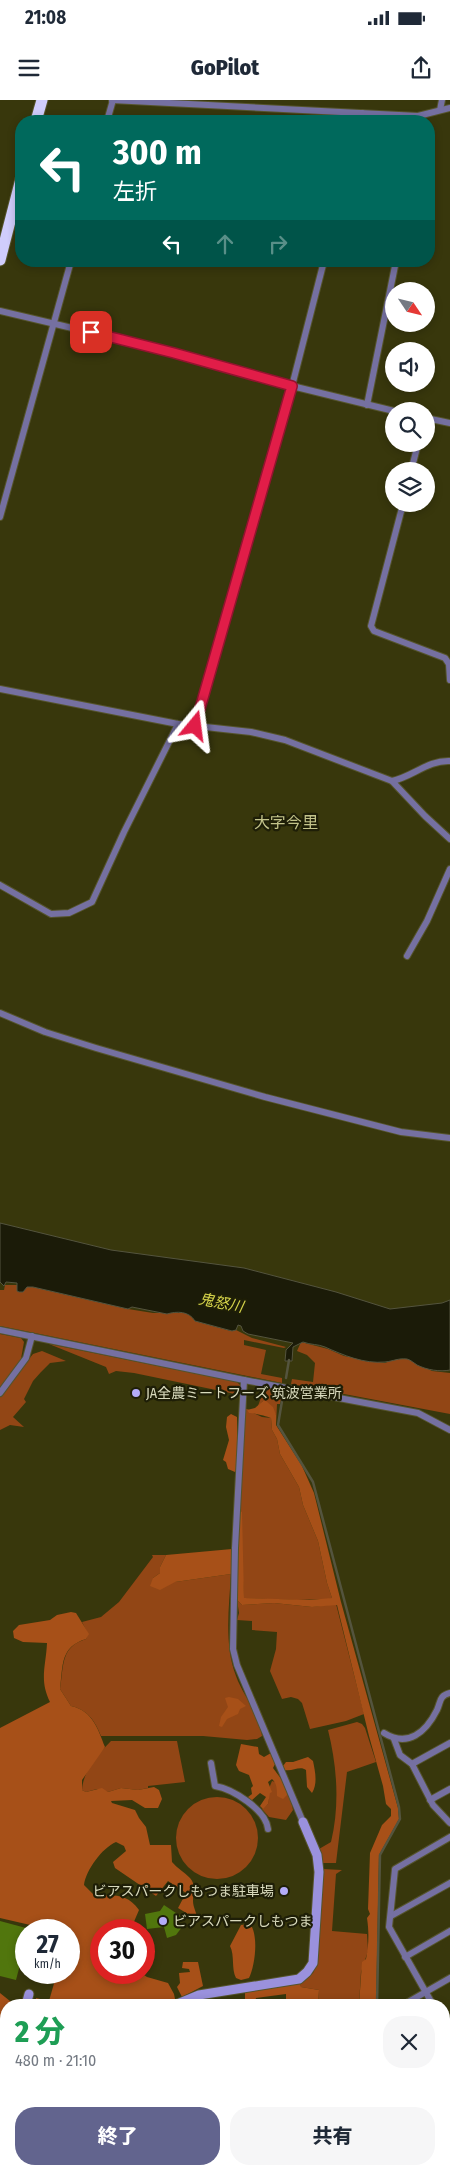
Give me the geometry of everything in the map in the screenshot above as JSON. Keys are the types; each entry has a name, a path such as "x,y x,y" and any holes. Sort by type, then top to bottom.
{"highway":[{"path":"38,115 42,100"},
{"path":"0,260 15,202"}],"street":[{"path":"108,115 112,100 399,115"},
{"path":"440,110 442,100"},
{"path":"431,115 440,110 450,108"},
{"path":"0,517 70,267"},
{"path":"195,726 292,386 322,267"},
{"path":"367,406 395,267"},
{"path":"0,311 155,348 385,409"},
{"path":"435,420 450,423"},
{"path":"401,512 371,626 374,631 445,658 449,664 450,680"},
{"path":"0,689 178,724 251,732 285,740 392,780 402,779 430,764 450,760"},
{"path":"0,886 51,914 69,913 92,902 124,832 178,724"},
{"path":"392,780 425,816 450,839"},
{"path":"406,956 427,921 450,869"},
{"path":"0,1013 45,1032 265,1097 401,1132 450,1138"},
{"path":"0,1330 244,1380 418,1413 450,1430"},
{"path":"0,1393 26,1358 32,1336"},
{"path":"189,1999 199,1995 299,1978 307,1972 313,1963 319,1872 316,1855 236,1665 233,1649 235,1548 244,1380"},
{"path":"384,1733 394,1739 410,1739 429,1723 443,1695 450,1693"},
{"path":"394,1739 400,1755 412,1764 430,1800 450,1823"},
{"path":"412,1764 450,1742"},
{"path":"211,1763 215,1786 229,1791 264,1815 268,1829"},
{"path":"430,1800 450,1789"},
{"path":"429,1999 389,1928 395,1869 450,1837"},
{"path":"391,1916 450,1883"},
{"path":"405,1956 450,1931"},
{"path":"413,1999 450,1978"},
{"path":"28,1999 29,1994"}],"shaded area":[{"path":"5,1285 17,1285 25,1289 33,1287 153,1313 185,1313 195,1321 231,1331 234,1329 252,1338 286,1347 244,1340 244,1345 266,1350 261,1374 282,1378 282,1383 0,1326 0,1290 4,1290"},
{"path":"0,1334 21,1338 24,1342 21,1359 0,1389"},
{"path":"301,1342 328,1349 344,1356 385,1363 395,1359 409,1359 432,1371 450,1373 450,1414 291,1384 292,1379 313,1382 315,1363 307,1355 297,1351"},
{"path":"49,1344 237,1382 241,1386 240,1395 134,1373 116,1371 109,1374 106,1367"},
{"path":"42,1351 66,1361 50,1363 33,1381 24,1399 26,1402 13,1417 24,1427 10,1425 0,1430 0,1396 33,1354"},
{"path":"265,1386 283,1389 280,1404 277,1404 276,1425 276,1415 263,1401 258,1406"},
{"path":"263,1401 266,1401 273,1407 276,1415 276,1425 302,1466 314,1493 341,1602 398,1808 399,1819 379,1855 376,1999 359,1999 362,1962 366,1959 368,1943 367,1918 370,1914 368,1909 370,1853 382,1825 391,1816 391,1809 386,1804 337,1605 312,1607 274,1603 242,1605 237,1600 239,1511 242,1512 244,1598 309,1600 332,1598 318,1541 303,1505 299,1487 280,1454 277,1439 272,1430 271,1418 249,1413 247,1410 255,1408"},
{"path":"245,1409 249,1409 247,1410 262,1417 271,1418 272,1430 277,1439 280,1454 299,1487 303,1505 318,1541 332,1598 297,1600 244,1598 239,1511"},
{"path":"231,1414 237,1417 237,1470 235,1472 228,1469 226,1462 223,1460 229,1440 226,1427 227,1417"},
{"path":"232,1549 231,1574 175,1582 160,1590 150,1586 153,1578 160,1573 160,1567 166,1555"},
{"path":"152,1555 166,1555 160,1567 160,1573 153,1578 175,1582 231,1574 228,1626 230,1652 236,1676 255,1712 261,1728 262,1736 257,1739 247,1740 203,1736 101,1736 90,1717 82,1710 71,1706 60,1689 63,1665 67,1652 86,1639 88,1634 82,1622 101,1617 119,1602 153,1557"},
{"path":"237,1600 242,1605 274,1603 312,1607 336,1604 364,1714 346,1721 310,1729 302,1703 298,1699 291,1697 282,1699 270,1671 276,1649 277,1632 252,1630 252,1621 237,1620 239,1613"},
{"path":"71,1612 76,1613 89,1634 86,1639 78,1642 67,1652 64,1658 60,1689 71,1706 90,1716 105,1747 82,1780 82,1790 86,1792 102,1788 108,1792 121,1788 138,1790 154,1787 159,1790 162,1799 158,1808 145,1808 132,1800 111,1801 112,1803 135,1810 146,1827 150,1845 171,1845 172,1862 193,1883 193,1903 198,1920 178,1908 186,1893 168,1881 156,1896 115,1868 113,1862 126,1851 124,1846 116,1842 105,1849 96,1860 85,1879 84,1885 95,1896 119,1896 129,1900 139,1910 135,1919 90,1919 90,1984 155,1984 155,1979 168,1983 175,1999 50,1999 54,1984 80,1984 80,1919 15,1919 15,1921 0,1918 0,1728 50,1702 44,1680 47,1643 23,1642 14,1638 13,1631 19,1625 50,1620 57,1615"},
{"path":"225,1698 238,1699 246,1706 240,1709 238,1714 227,1719 222,1727 219,1726 221,1717 228,1707"},
{"path":"357,1722 365,1728 376,1762 347,1772 336,1863 322,1863 319,1849 331,1842 336,1814 334,1757 328,1730"},
{"path":"111,1741 177,1741 185,1782 148,1786 148,1788 138,1790 121,1788 108,1792 97,1789 86,1792 82,1790 88,1770 96,1757"},
{"path":"241,1744 258,1747 259,1754 264,1757 271,1753 275,1764 273,1768 282,1780 288,1794 283,1799 277,1796 276,1785 272,1779 268,1782 272,1792 270,1793 268,1804 263,1809 260,1806 266,1797 260,1793 251,1801 248,1797 252,1794 251,1788 253,1786 249,1775 239,1771 236,1765"},
{"path":"308,1757 313,1761 315,1773 315,1785 312,1793 307,1787 306,1770 301,1768 285,1770 283,1766 286,1762 293,1762"},
{"path":"272,1781 284,1788 291,1800 293,1810 286,1820 269,1817 262,1809 268,1804"},
{"path":"217,1797 233,1800 246,1809 255,1822 258,1838 255,1854 246,1867 233,1876 217,1879 201,1876 188,1867 179,1854 176,1838 179,1822 188,1809 201,1800"},
{"path":"323,1869 342,1870 336,1874 332,1931 367,1934 368,1951 361,1972 359,1999 318,1999 319,1990 301,1987 300,1983 313,1973 316,1966"},
{"path":"250,1924 253,1929 255,1943 253,1966 249,1978 241,1980 236,1978 230,1946 241,1925"},
{"path":"183,1962 198,1962 203,1986 182,1997 177,1987 180,1983 179,1973 190,1972 189,1969 182,1968"},
{"path":"300,1983 301,1987 319,1990 318,1999 286,1999 286,1994 245,1999 245,1992 252,1989"},
{"path":"0,1993 8,1999 0,1999"}],"water":[{"name":"鬼怒川","path":"0,1223 111,1250 244,1268 336,1292 390,1309 442,1303 450,1300 450,1370 429,1369 407,1359 369,1362 346,1356 322,1346 303,1342 293,1347 292,1361 285,1361 286,1350 293,1343 248,1334 238,1325 236,1330 232,1331 195,1321 190,1315 182,1313 167,1314 132,1307 128,1309 33,1287 27,1287 23,1292 19,1292 17,1291 17,1283 6,1282 4,1286 0,1282"}],"building":[{"name":"ビアスパークしもつま","path":"164,1905 182,1917 177,1924 182,1927 176,1935 167,1938 164,1927 155,1928 155,1919 146,1919 145,1914 160,1911"},
{"path":"0,1921 15,1925 15,1980 0,1976"}],"waterway":[{"path":"286,1378 289,1360"},
{"path":"283,1395 278,1425 313,1482 399,1807 400,1819 380,1855 377,1999"}],"place":[{"name":"JA全農ミートフーズ 筑波営業所","path":"136,1393"},
{"name":"ビアスパークしもつま駐車場","path":"284,1891"},
{"name":"ビアスパークしもつま","path":"163,1921"}],"district":[{"name":"大字今里","path":"286,822"}],"route":[{"path":"91,332 292,386 195,726"}]}
